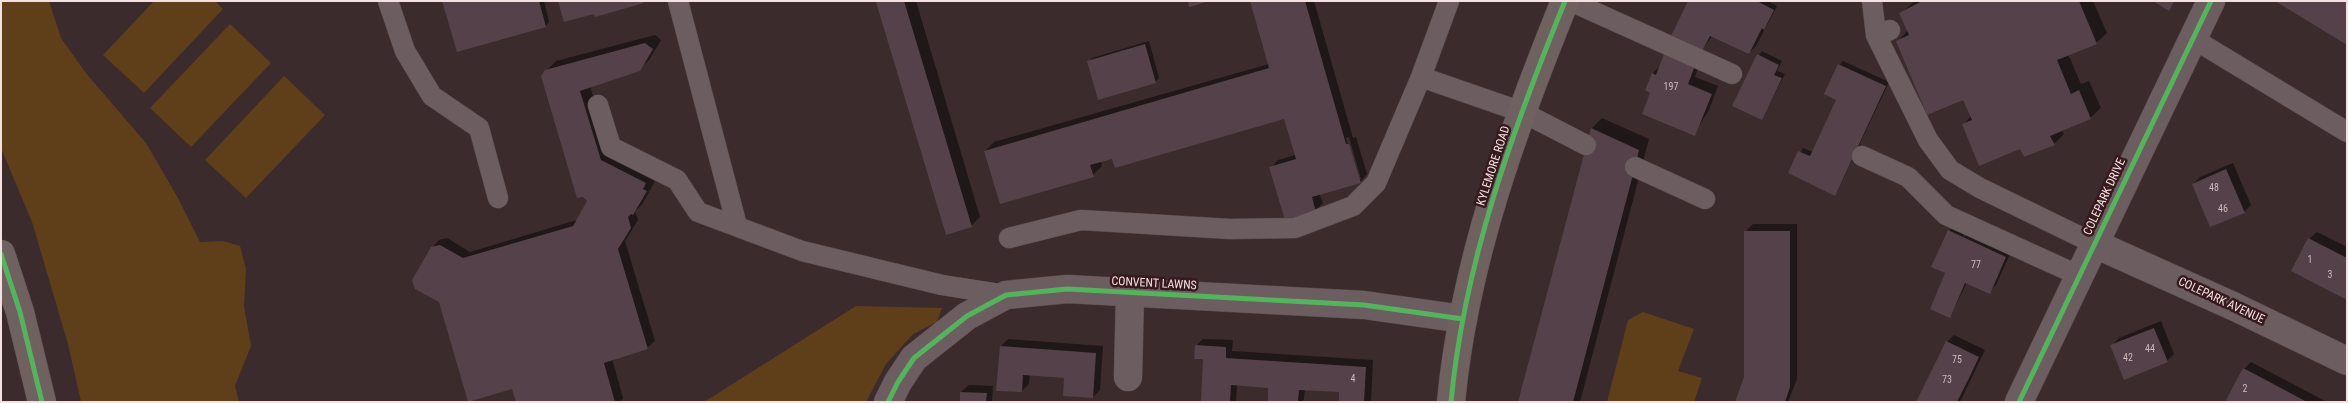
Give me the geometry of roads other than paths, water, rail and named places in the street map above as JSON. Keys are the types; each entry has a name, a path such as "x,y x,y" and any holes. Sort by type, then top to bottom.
{"main road":[{"name":"KYLEMORE ROAD","path":"1451,402 1463,319 1493,200 1522,112 1565,1"},
{"path":"1,254 20,312 42,402"}],"street":[{"name":"COLEPARK DRIVE","path":"2019,402 2211,1"},
{"name":"COLEPARK AVENUE","path":"2095,244 2235,306 2347,362"},
{"name":"CONVENT LAWNS","path":"888,402 898,382 914,358 967,316 1006,295 1067,289 1130,294 1364,305 1463,319"},
{"path":"1128,377 1130,294"}],"lane":[{"path":"388,1 405,51 432,96 479,128 498,198"},
{"path":"678,1 737,226"},
{"path":"1009,238 1081,220 1230,229 1295,228 1353,206 1376,184 1422,76 1449,1"},
{"path":"1570,1 1732,74"},
{"path":"1872,1 1883,33 1928,140 1950,170 1980,188 2095,244"},
{"path":"2192,38 2347,132"},
{"path":"1422,76 1522,112 1586,145"},
{"path":"598,105 611,147 677,180 698,212 802,251 942,285 1006,295"},
{"path":"1862,156 1908,177 1946,215 2080,276"},
{"path":"1635,167 1705,199"}]}
